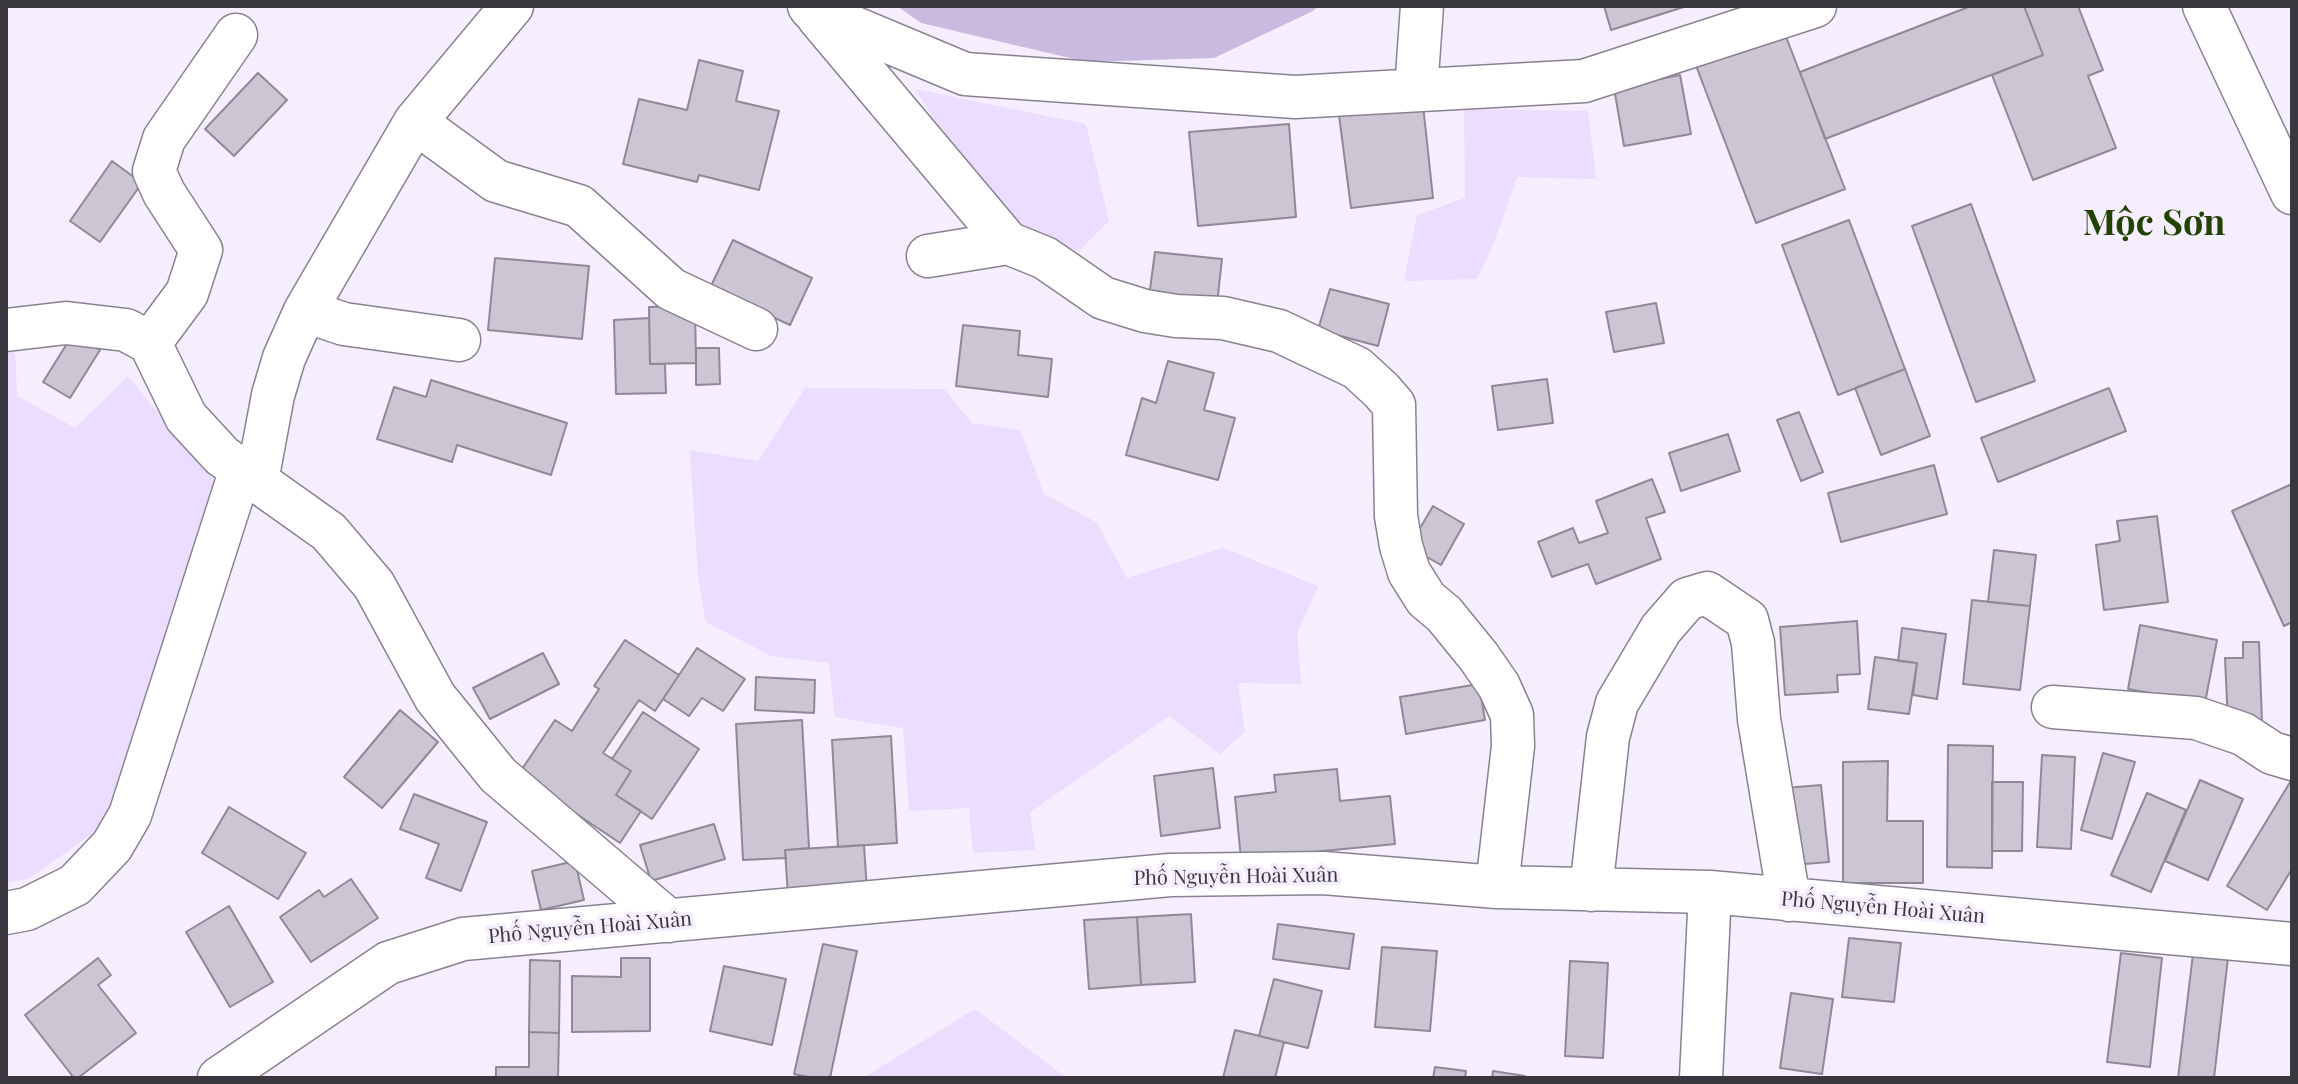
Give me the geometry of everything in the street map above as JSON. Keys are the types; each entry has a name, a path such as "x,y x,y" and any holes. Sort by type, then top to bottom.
{"street":[{"path":"6,913 27,909 75,885 112,846 130,815 249,475 284,358 305,311 415,122 512,6"},
{"path":"1416,90 1422,6"},
{"path":"810,8 965,74 1295,97 1584,81 1815,6"},
{"path":"2204,6 2292,193"},
{"path":"810,8 1008,243 1045,258 1103,298 1176,316 1223,318 1279,331 1304,341 1357,368 1394,405 1396,516 1409,572 1426,599 1444,614 1479,657 1499,686 1512,715 1513,746 1497,887"},
{"path":"150,343 187,293 201,250 164,193 154,171 164,139 236,35"},
{"path":"415,122 496,181 579,206 671,289 756,329"},
{"path":"928,256 1008,243"},
{"path":"305,311 344,324 459,340"},
{"path":"6,330 66,323 126,330 150,343 186,417 222,456 329,532 374,585 435,697 498,775 669,921"},
{"path":"1591,890 1608,737 1617,703 1661,629 1687,599 1707,593 1747,620 1753,643 1759,719 1789,900"},
{"path":"2053,707 2196,718 2243,734 2272,753 2292,759"},
{"name":"Phố Nguyễn Hoài Xuân","path":"219,1078 388,963 463,939 1170,875 1323,873 1497,887 1710,892 2292,944"},
{"path":"1701,1078 1710,892"}],"shaded area":[{"path":"897,6 1319,6 1214,58 1087,62 921,23"},
{"path":"915,89 1086,124 1109,221 1079,251 1001,225"},
{"path":"1464,109 1588,111 1596,179 1517,177 1495,240 1477,279 1404,281 1417,215 1465,198"},
{"path":"15,348 17,396 75,428 128,376 216,483 151,676 109,822 30,878 6,883 6,349"},
{"path":"805,388 944,389 972,423 1020,430 1044,494 1096,522 1127,578 1223,548 1318,586 1297,633 1301,684 1238,683 1245,732 1220,754 1169,716 1030,812 1035,850 973,853 969,808 909,811 903,728 835,717 829,663 771,656 706,622 698,576 690,450 758,461"},
{"path":"975,1009 1067,1078 863,1078"}],"building":[{"path":"1604,6 1687,6 1611,30"},
{"path":"1971,6 2024,6 2043,55 1825,139 1800,72"},
{"path":"2024,6 2078,6 2103,70 2088,76 2116,148 2033,180 1992,75 2043,55"},
{"path":"1783,29 1845,189 1756,223 1695,63"},
{"path":"699,60 743,71 736,101 779,111 759,190 699,175 697,182 623,164 639,99 687,110"},
{"path":"258,73 287,100 234,156 205,129"},
{"path":"1680,75 1691,134 1624,146 1614,88"},
{"path":"1423,105 1433,198 1351,208 1339,115"},
{"path":"1289,124 1296,217 1198,226 1189,132"},
{"path":"112,161 142,183 100,242 70,221"},
{"path":"1971,204 2035,381 1976,402 1912,226"},
{"path":"1849,220 1905,369 1838,395 1782,245"},
{"path":"733,240 812,278 790,325 710,288"},
{"path":"1155,252 1222,259 1217,304 1149,297"},
{"path":"495,258 589,266 582,339 488,330"},
{"path":"1330,289 1389,304 1378,346 1318,330"},
{"path":"1656,303 1664,343 1614,352 1606,312"},
{"path":"695,306 696,363 650,364 649,307"},
{"path":"649,318 650,364 665,364 666,393 616,394 614,320"},
{"path":"963,325 1020,331 1018,355 1052,359 1048,397 956,386"},
{"path":"73,334 100,350 70,398 43,382"},
{"path":"696,348 719,348 720,384 696,385"},
{"path":"1168,361 1214,373 1204,410 1235,418 1218,480 1126,455 1142,398 1156,403"},
{"path":"1905,369 1930,436 1881,455 1855,388"},
{"path":"1547,379 1553,423 1498,430 1492,386"},
{"path":"431,380 567,423 551,475 457,445 452,462 377,439 394,387 426,397"},
{"path":"2109,388 2126,431 1998,482 1981,438"},
{"path":"1799,412 1823,472 1801,481 1777,420"},
{"path":"1728,434 1740,471 1681,491 1669,453"},
{"path":"1934,465 1947,514 1841,542 1828,493"},
{"path":"1652,479 1665,512 1646,518 1661,559 1596,584 1588,564 1552,577 1538,542 1573,528 1579,543 1608,533 1596,501"},
{"path":"2292,484 2292,622 2284,626 2232,511"},
{"path":"1433,506 1464,524 1441,565 1409,547"},
{"path":"2157,516 2168,602 2104,610 2096,545 2120,541 2117,521"},
{"path":"1994,550 2036,555 2030,606 1988,602"},
{"path":"1972,600 2030,606 2020,690 1963,684"},
{"path":"1857,621 1860,674 1837,675 1838,692 1785,695 1780,627"},
{"path":"2140,625 2217,640 2205,703 2128,689"},
{"path":"1902,628 1946,634 1937,699 1913,695 1917,663 1898,661"},
{"path":"625,640 679,675 655,711 639,700 603,753 631,771 616,795 641,811 620,843 518,775 555,720 572,731 599,689 594,686"},
{"path":"2243,642 2259,642 2262,721 2228,723 2225,658 2243,658"},
{"path":"697,648 745,679 723,711 702,698 689,716 663,699"},
{"path":"543,653 559,684 490,719 473,688"},
{"path":"1875,657 1917,663 1909,714 1868,709"},
{"path":"756,677 815,680 814,713 755,710"},
{"path":"1479,684 1485,720 1406,734 1400,697"},
{"path":"400,710 438,742 382,808 344,777"},
{"path":"643,712 699,749 652,819 616,795 631,771 612,759"},
{"path":"802,720 809,848 785,850 786,858 743,860 736,724"},
{"path":"891,736 897,843 838,847 832,740"},
{"path":"1948,745 1993,746 1992,868 1947,867"},
{"path":"2103,753 2135,762 2112,839 2081,830"},
{"path":"2042,755 2075,757 2071,849 2037,847"},
{"path":"1888,761 1887,821 1923,821 1923,883 1843,883 1843,762"},
{"path":"1213,768 1220,828 1161,836 1154,776"},
{"path":"1337,769 1340,801 1390,796 1395,844 1241,859 1235,797 1276,792 1274,775"},
{"path":"2292,779 2292,869 2267,910 2227,886"},
{"path":"2200,780 2243,799 2208,880 2165,861"},
{"path":"1992,782 2023,782 2022,851 1992,851"},
{"path":"1821,785 1829,862 1792,865 1785,788"},
{"path":"2147,793 2186,810 2151,892 2111,875"},
{"path":"414,794 487,822 461,891 426,878 439,844 400,829"},
{"path":"229,807 306,853 278,899 202,853"},
{"path":"714,824 725,859 651,881 640,845"},
{"path":"864,845 867,891 788,896 785,850"},
{"path":"575,861 584,900 541,910 532,871"},
{"path":"351,879 378,918 311,962 280,917 319,890 324,897"},
{"path":"229,906 273,982 230,1007 186,932"},
{"path":"1191,914 1195,982 1141,985 1137,917"},
{"path":"1137,917 1141,985 1089,989 1084,920"},
{"path":"1278,924 1354,934 1349,969 1273,959"},
{"path":"1849,938 1901,943 1894,1002 1842,997"},
{"path":"823,944 857,951 830,1078 813,1078 794,1074"},
{"path":"1382,947 1437,951 1430,1031 1375,1027"},
{"path":"2121,953 2162,958 2150,1067 2107,1062"},
{"path":"2193,954 2228,958 2214,1078 2178,1078"},
{"path":"98,958 111,975 98,985 136,1033 74,1078 25,1015"},
{"path":"621,958 650,958 650,1031 572,1032 572,976 621,977"},
{"path":"530,960 560,961 559,1033 529,1032"},
{"path":"1570,961 1608,963 1603,1058 1565,1056"},
{"path":"724,966 786,979 772,1045 710,1031"},
{"path":"1274,979 1322,991 1308,1048 1259,1036"},
{"path":"1791,993 1833,999 1822,1074 1780,1068"},
{"path":"1235,1030 1284,1042 1275,1078 1223,1078"},
{"path":"529,1032 559,1033 558,1078 496,1078 496,1067 529,1067"},
{"path":"1435,1067 1466,1071 1465,1078 1433,1078"},
{"path":"1493,1071 1525,1076 1525,1078 1492,1078"}],"district":[{"name":"Mộc Sơn","path":"2154,224"}]}
